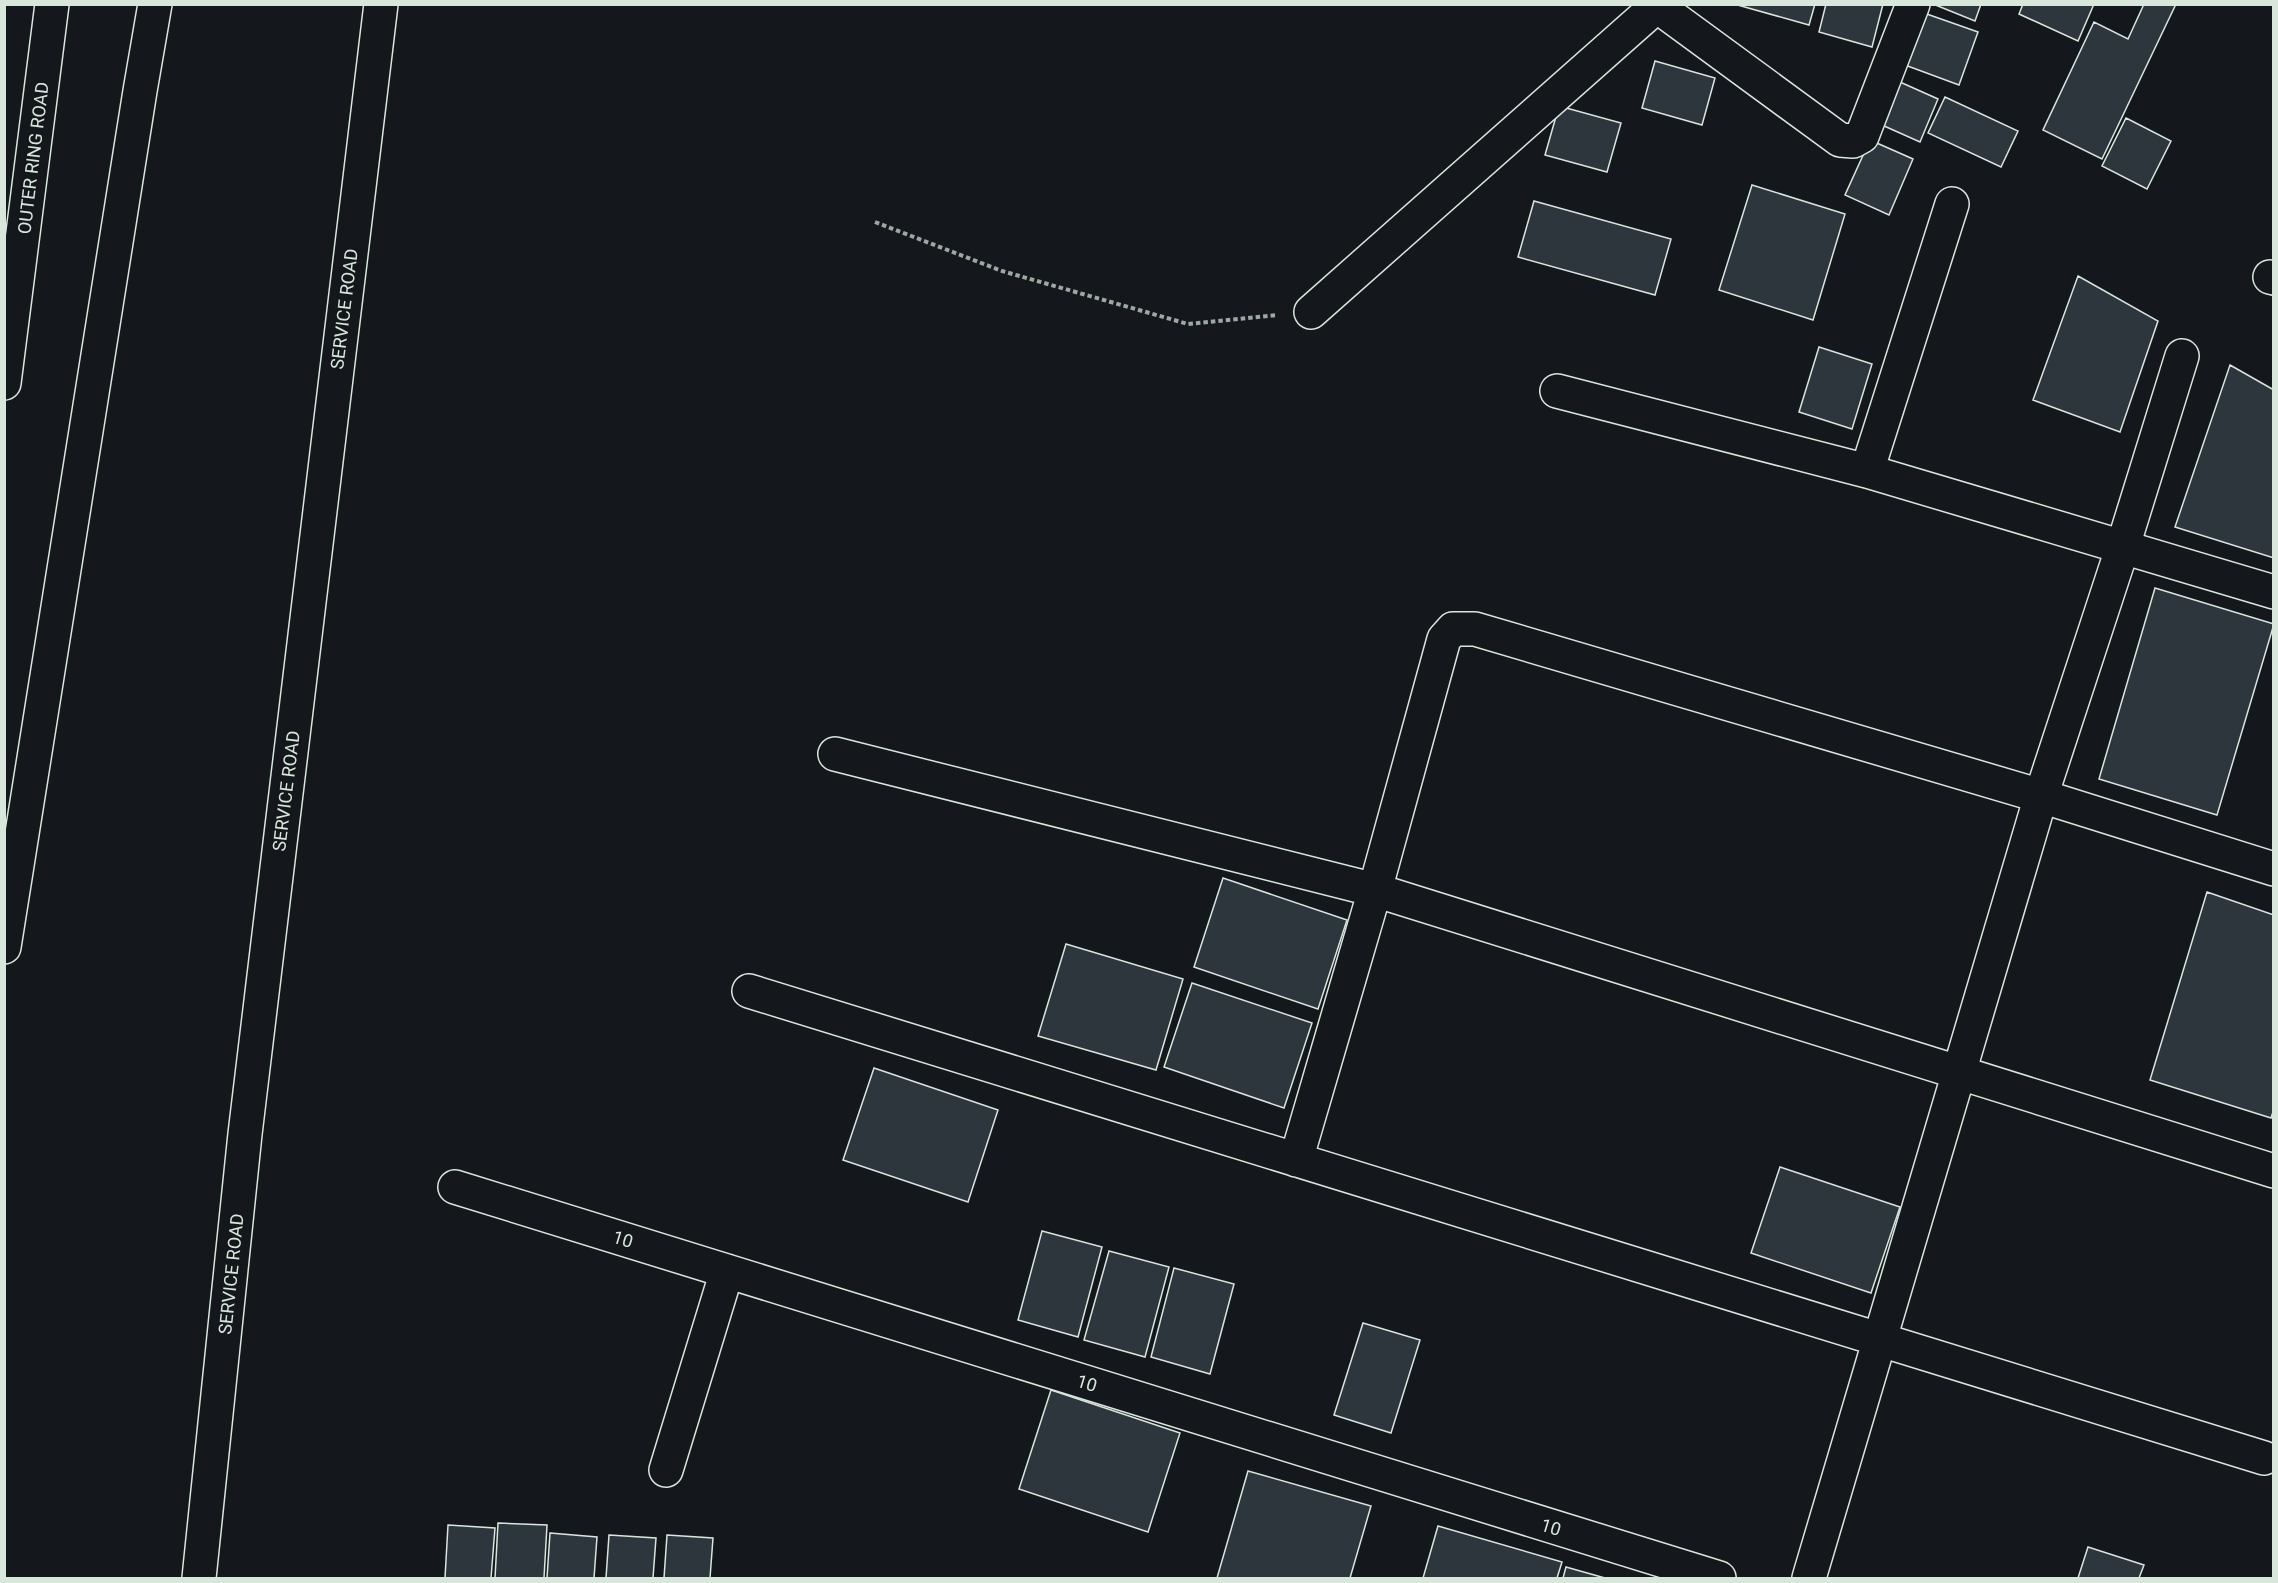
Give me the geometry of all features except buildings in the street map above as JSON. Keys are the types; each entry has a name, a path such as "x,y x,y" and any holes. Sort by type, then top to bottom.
{"main road":[{"name":"OUTER RING ROAD","path":"4,383 52,4"},
{"path":"4,946 155,4"},
{"name":"SERVICE ROAD","path":"199,1578 245,1134 381,4"},
{"path":"1311,312 1658,5 1840,140 1853,141 1862,136 1913,4"},
{"path":"1867,471 1952,204"},
{"path":"1809,1578 2041,796 2182,356"},
{"path":"1557,391 1867,471 2274,592"},
{"path":"1296,1160 1375,890 1444,639 1453,629 1475,628 2041,796 2274,869"},
{"path":"835,754 1375,890 2274,1171"},
{"path":"749,991 2264,1458"},
{"name":"10","path":"455,1187 1719,1578"},
{"path":"666,1470 727,1271"}],"path":[{"path":"875,222 1002,271 1188,324 1311,312"}]}
